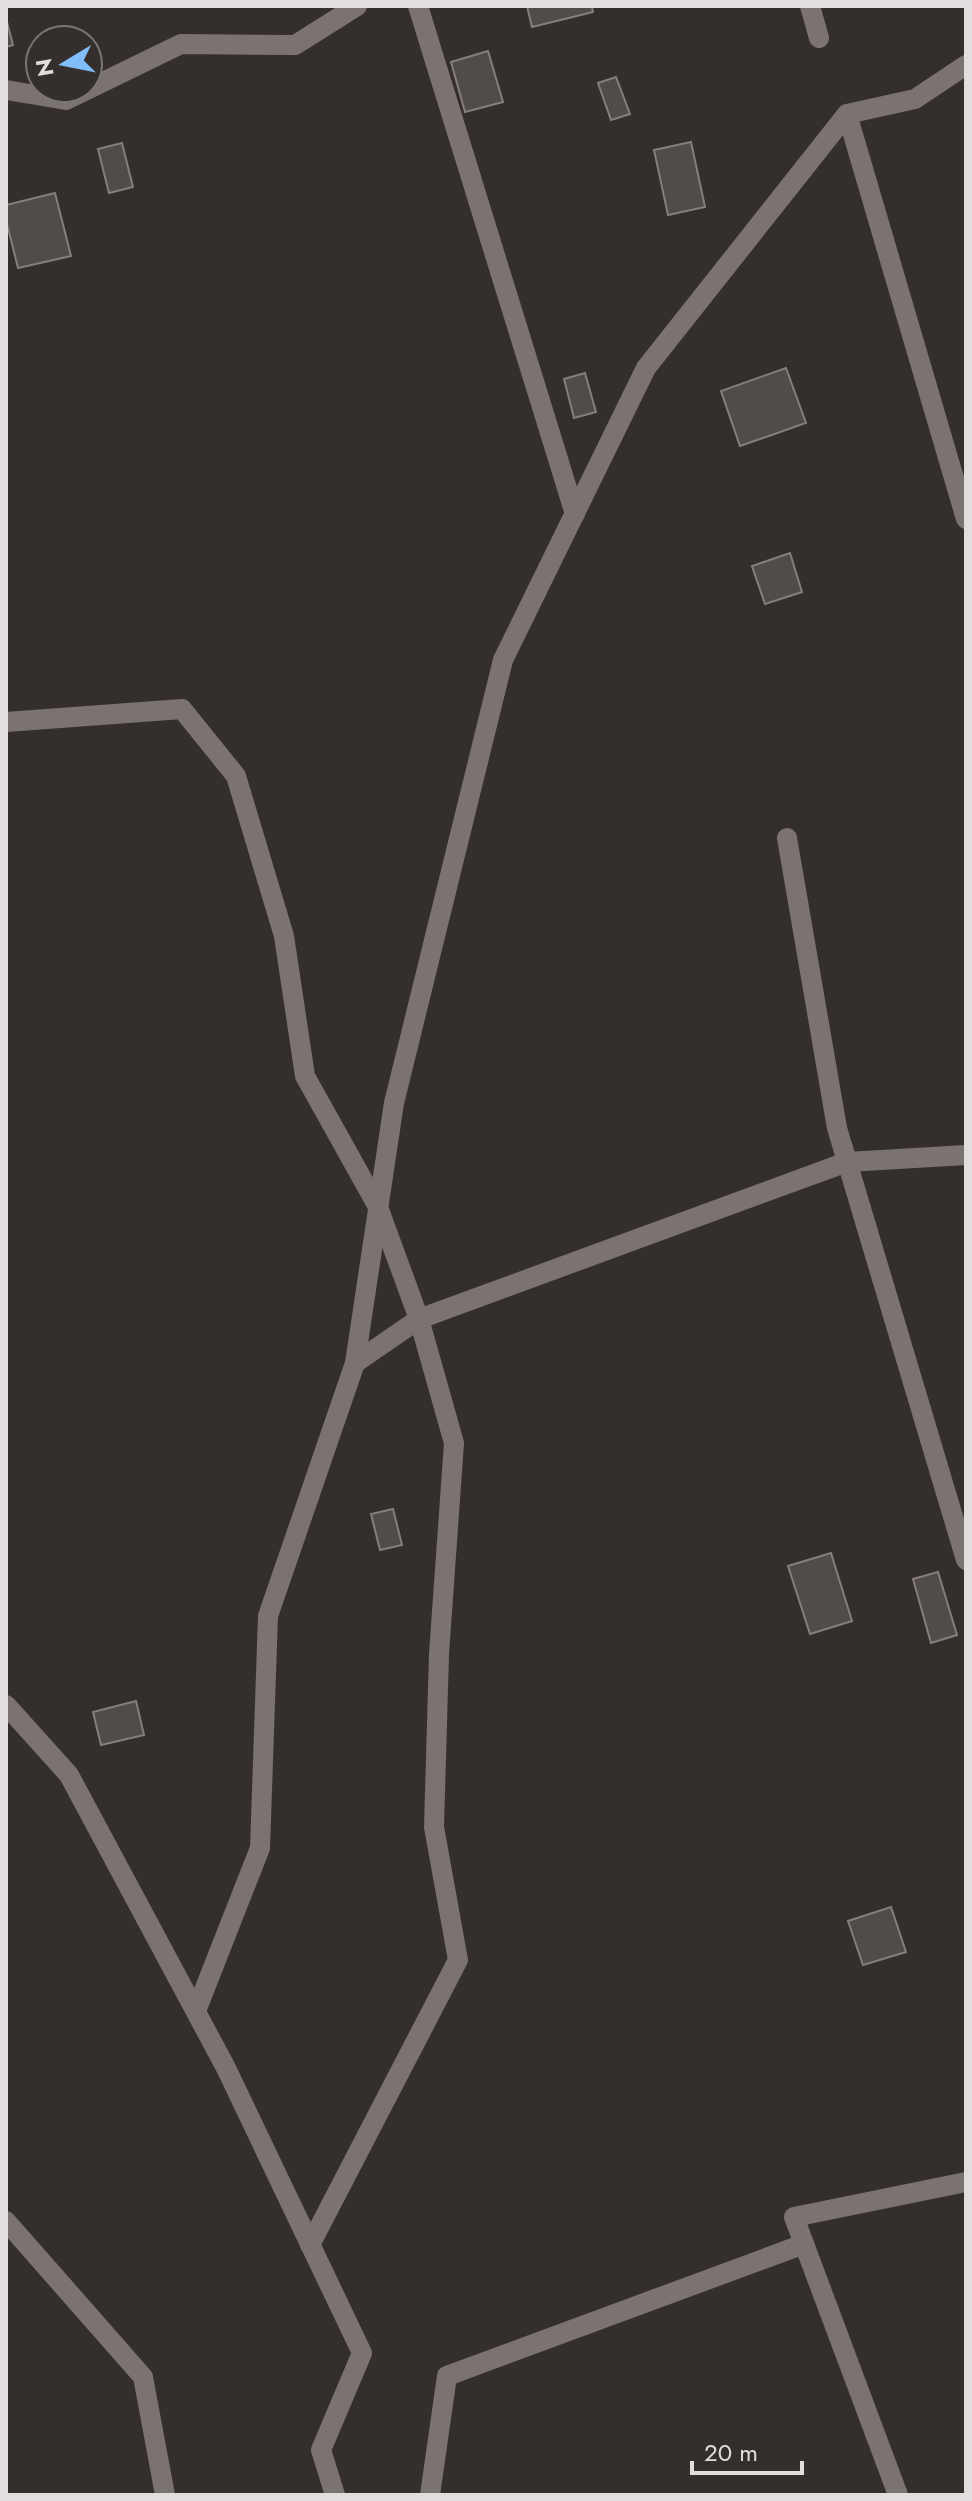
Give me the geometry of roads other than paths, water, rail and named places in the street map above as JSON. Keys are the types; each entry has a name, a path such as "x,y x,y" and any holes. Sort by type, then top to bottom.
{"street":[{"path":"6,90 66,100 181,44 295,45 357,6"},
{"path":"418,6 575,514"},
{"path":"810,6 819,38"},
{"path":"196,2011 260,1848 268,1616 355,1363 394,1103 503,660 646,368 847,114 915,99 966,65"},
{"path":"847,114 966,519"},
{"path":"6,722 182,709 236,776 284,936 305,1076 378,1207 419,1319 454,1443 439,1654 434,1827 458,1960 310,2245"},
{"path":"787,838 837,1128 966,1560"},
{"path":"355,1363 419,1319 847,1162 966,1155"},
{"path":"6,1705 69,1775 226,2068 362,2353 321,2450 335,2495"},
{"path":"898,2495 794,2217 966,2182"},
{"path":"6,2221 143,2377 165,2495"},
{"path":"430,2495 447,2376 804,2244"}]}
